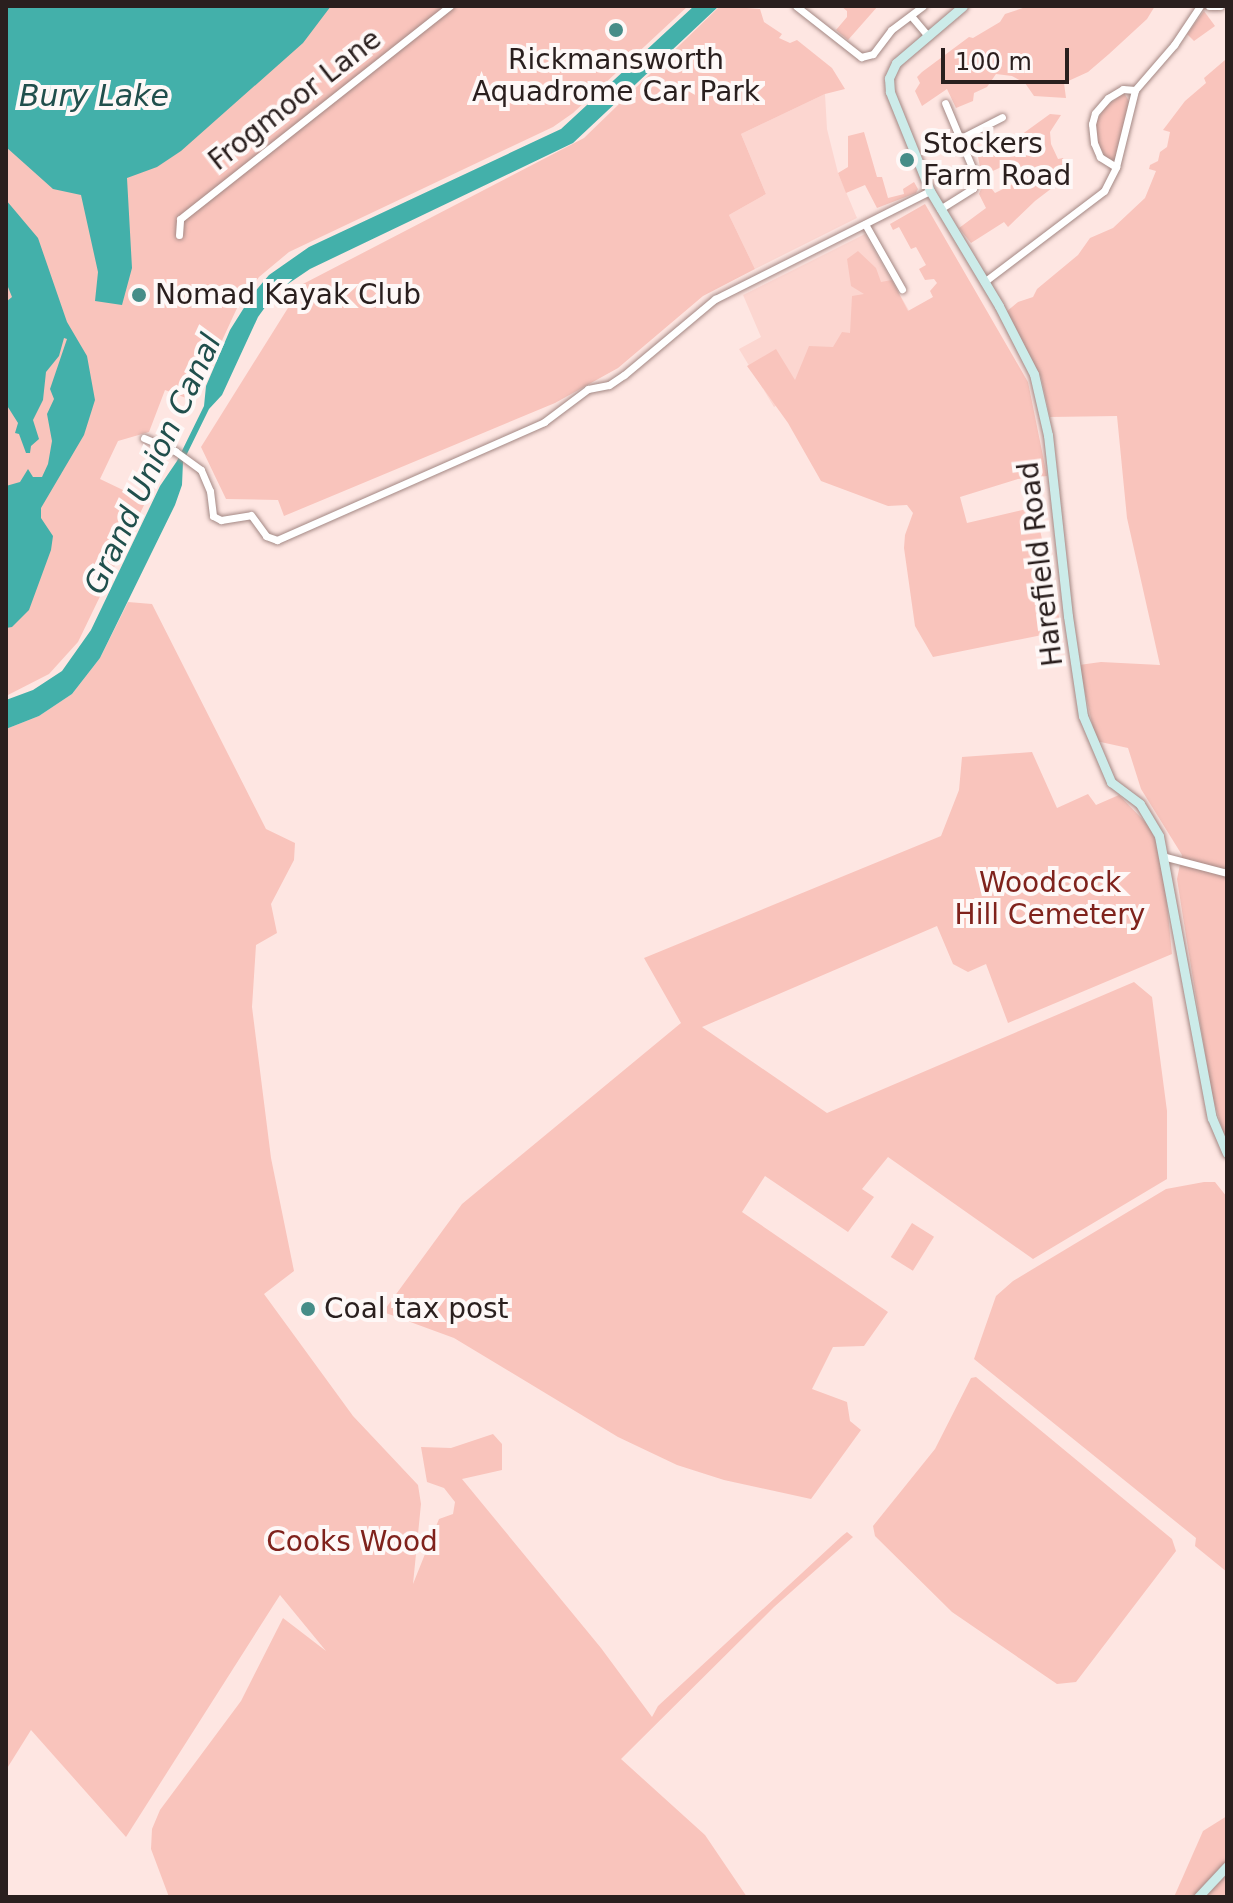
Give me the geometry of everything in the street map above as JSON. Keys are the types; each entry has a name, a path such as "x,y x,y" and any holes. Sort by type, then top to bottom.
{"street":[{"name":"Frogmoor Lane","path":"179,235 180,219 450,6"},
{"path":"796,6 861,57 873,54 891,30 923,6"},
{"name":"Harefield Road","path":"963,6 896,63 888,84 905,137 930,191 1023,350 1042,400 1078,694 1091,742 1111,782 1140,804 1159,836 1166,857 1212,1118 1227,1153"},
{"path":"984,282 1096,199 1116,167 1135,90 1174,45 1200,6"},
{"path":"1209,6 1220,6"},
{"path":"912,17 927,35"},
{"path":"1116,167 1100,157 1094,143 1092,124 1095,113 1108,98 1123,89 1135,90"},
{"path":"940,209 967,194 975,182 975,168 945,103"},
{"path":"961,138 1002,117"},
{"path":"144,438 175,451 201,470 210,491 213,516 221,520 251,515 266,536 277,540 544,422 588,389 609,385 624,375 715,299 930,191"},
{"path":"865,224 902,289"},
{"path":"1166,857 1227,873"},
{"path":"1198,1897 1227,1866"}],"shaded area":[{"path":"825,94 827,129 838,173 857,218 755,269 729,215 766,194 741,134"},
{"path":"865,234 919,328 774,407 739,349 761,337 743,295"}],"green space":[{"path":"6,6 688,6 573,113 553,127 289,252 259,277 238,306 194,401 165,390 149,432 118,441 100,479 146,501 78,642 49,674 6,696"},
{"path":"720,6 760,9 764,22 782,34 779,38 790,43 797,40 832,68 845,89 825,94 741,134 766,194 729,215 755,269 703,296 618,368 555,403 284,516 278,500 226,499 201,447 303,284 584,138"},
{"path":"841,6 878,6 848,40 836,30 847,17 847,11"},
{"path":"1029,6 1155,6 1147,19 1088,72 1064,83 1066,98 1034,96 1025,83 1012,76 996,74 987,87 974,93 973,101 956,108 947,89 922,106 915,91 920,83 917,77 922,72 969,37 973,38 1000,22 1005,14"},
{"path":"1204,11 1215,26 1194,41 1187,34"},
{"path":"1225,60 1227,1145 1212,1095 1177,879 1182,855 1141,789 1128,748 1096,741 1079,665 1101,662 1160,665 1127,518 1117,416 1050,417 1041,377 1006,312 1018,302 1033,297 1037,289 1078,255 1090,238 1113,228 1145,198 1156,171 1149,169 1150,165 1158,161 1160,152 1167,147 1170,132 1163,130 1185,101 1206,83 1204,78"},
{"path":"1124,93 1129,101 1115,159 1112,160 1106,158 1097,142 1095,124 1105,107"},
{"path":"1050,114 1061,115 1050,132 1051,144 1058,159 1063,158 1068,173 1066,185 1056,185 1008,227 1004,222 971,243 959,228 986,208 979,194 983,184 988,184 995,193 1019,181 1010,163 982,176 978,157 1021,135"},
{"path":"864,132 877,177 882,177 888,198 904,194 903,189 914,182 918,189 916,193 877,208 865,185 846,193 838,173 848,167 848,136"},
{"path":"925,204 1028,382 1047,476 1018,479 960,497 967,523 1035,507 1062,631 933,657 915,626 904,548 913,513 907,505 888,506 821,481 788,423 747,366 776,349 795,380 809,346 833,347 842,332 850,333 852,296 864,294 851,286 847,259 858,251 876,268 881,282 892,280 908,311 933,297 930,291 937,283 934,279 925,280 919,269 926,265 916,247 911,249 899,227 893,230 890,224"},
{"name":"Cooks Wood","path":"128,602 152,604 266,829 295,843 294,860 271,904 277,933 256,945 252,1007 271,1158 294,1271 264,1294 353,1416 418,1485 421,1504 413,1584 439,1519 453,1514 455,1502 444,1488 427,1482 421,1447 451,1448 493,1434 502,1444 502,1470 462,1479 601,1648 652,1717 658,1706 842,1536 847,1532 853,1537 774,1607 621,1759 705,1835 747,1897 169,1897 151,1849 152,1829 160,1810 241,1701 283,1618 326,1651 280,1595 126,1837 31,1730 6,1770 6,729 39,716 72,694 100,658"},
{"name":"Woodcock Hill Cemetery","path":"1032,752 1057,808 1088,794 1096,805 1119,795 1149,826 1162,854 1172,954 1008,1023 986,964 968,972 953,964 937,926 702,1027 827,1113 1134,982 1152,997 1167,1111 1167,1179 1033,1259 888,1157 862,1189 874,1197 848,1232 765,1176 742,1212 888,1312 864,1346 833,1347 812,1389 847,1402 850,1421 861,1430 811,1499 724,1480 677,1465 618,1437 454,1338 383,1312 462,1204 681,1023 644,958 941,836 959,790 962,757"},
{"path":"1215,1182 1227,1197 1227,1572 1195,1546 1196,1538 974,1359 996,1296 1013,1281 1166,1189"},
{"path":"912,1223 934,1237 913,1271 891,1257"},
{"path":"976,1377 1172,1539 1176,1551 1076,1682 1057,1684 952,1612 875,1536 873,1526 935,1449 971,1378"},
{"path":"1227,1816 1227,1897 1174,1897 1203,1831"}],"water":[{"name":"Bury Lake","path":"6,6 331,6 303,43 181,151 157,167 127,178 132,268 122,305 95,301 98,272 81,195 53,189 6,147"},
{"path":"694,6 719,6 573,143 310,269 276,292 258,317 222,395 209,409 183,462 182,485 175,505 100,658 72,694 39,716 6,729 6,700 33,690 62,671 91,630 160,486 177,461 204,406 206,386 230,330 269,275 309,247 561,129"},
{"path":"6,200 38,238 67,322 87,356 95,400 84,435 41,508 41,518 53,536 51,550 29,610 12,627 6,628 6,486 20,482 28,469 33,477 42,477 48,464 52,441 47,414 54,399 50,389 67,339 64,338 59,356 46,372 43,400 33,420 39,439 31,446 30,453 26,453 19,434 15,433 18,423 6,404 6,302 12,297 6,282"}],"place":[{"name":"Rickmansworth Aquadrome Car Park","path":"616,30"},
{"name":"Stockers Farm Road","path":"907,160"},
{"name":"Nomad Kayak Club","path":"139,295"},
{"name":"Coal tax post","path":"308,1309"}],"water label":[{"name":"Grand Union Canal","path":"153,464"}]}
